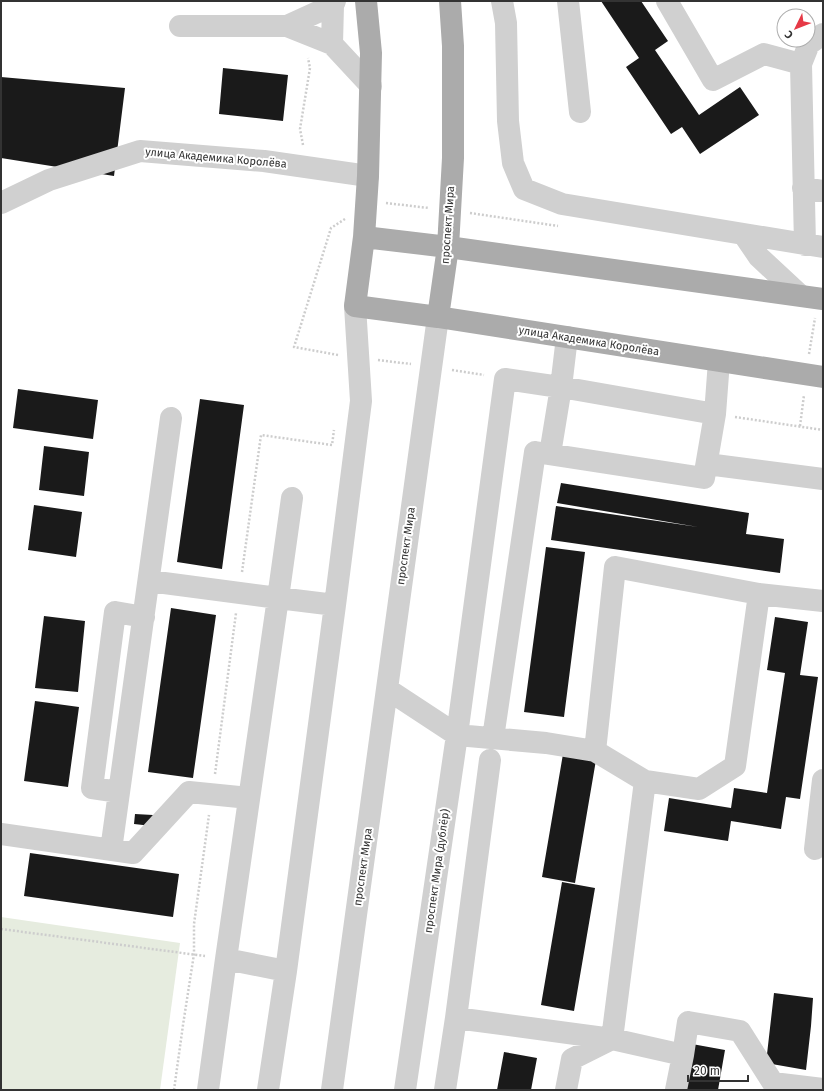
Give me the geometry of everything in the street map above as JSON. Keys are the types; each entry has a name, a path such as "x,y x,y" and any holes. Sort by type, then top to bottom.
{"main road":[{"path":"355,306 364,237 368,176 371,53 366,1"},
{"name":"проспект Мира","path":"438,317 448,246 453,151 453,46 450,1"},
{"path":"364,237 448,246 814,297"},
{"name":"улица Академика Королёва","path":"355,306 438,317 815,376"}],"street":[{"path":"502,1 506,23 508,121 513,163 524,189 562,204 814,246 813,189 801,64 809,44 823,34"},
{"path":"568,1 580,112"},
{"path":"667,1 713,80 764,54 801,64"},
{"path":"332,44 333,2"},
{"path":"295,29 333,2"},
{"path":"180,26 295,29 332,44 371,86"},
{"name":"улица Академика Королёва","path":"1,203 49,180 140,151 264,161 368,176"},
{"path":"744,235 760,257 814,297"},
{"path":"268,1090 286,971 361,401 355,306"},
{"name":"проспект Мира","path":"332,1090 438,317"},
{"path":"550,454 567,338"},
{"path":"493,738 535,452 704,478 715,414 720,361"},
{"name":"проспект Мира (дублёр)","path":"405,1090 457,735 505,379 546,386 561,386"},
{"path":"561,386 715,414"},
{"path":"111,850 171,418"},
{"path":"707,464 823,480"},
{"path":"208,1090 292,498"},
{"path":"595,750 615,567 759,594 823,601"},
{"path":"149,581 335,605"},
{"path":"387,689 457,735 546,743 595,750 645,781 699,789 735,766 759,594"},
{"path":"119,792 92,788 115,612 144,617"},
{"path":"445,1090 490,760"},
{"path":"815,849 823,780"},
{"path":"612,1039 645,781"},
{"path":"1,834 133,853 189,792 249,798"},
{"path":"226,959 286,971"},
{"path":"456,1018 612,1039 683,1055"},
{"path":"676,1090 688,1022 740,1031 773,1084 823,1089"},
{"path":"566,1090 572,1059 612,1039"}],"path":[{"path":"295,29 310,68 300,129 306,167"},
{"path":"339,355 294,347 331,228 347,217"},
{"path":"800,426 815,376 814,297"},
{"path":"715,414 823,430"},
{"path":"174,1090 194,954 194,924"},
{"path":"1,929 226,959"}],"shaded area":[{"path":"1,917 180,943 160,1090 1,1090"}],"building":[{"path":"601,1 641,1 668,41 655,50 699,115 740,87 759,115 700,154 682,127 671,134 626,67 639,58"},
{"path":"223,68 288,75 283,121 219,114"},
{"path":"1,77 125,88 114,176 1,158"},
{"path":"18,389 98,400 93,439 13,428"},
{"path":"200,399 244,405 222,569 177,562"},
{"path":"44,446 89,452 84,496 39,490"},
{"path":"561,483 749,513 746,534 784,539 780,573 551,540 556,506 698,527 557,503"},
{"path":"34,505 82,512 76,557 28,550"},
{"path":"546,547 585,552 564,717 524,712"},
{"path":"171,608 216,615 193,778 148,772"},
{"path":"44,616 85,621 78,692 35,688"},
{"path":"775,617 808,622 800,675 818,677 800,799 786,797 781,829 731,821 728,841 664,831 669,798 731,808 734,788 767,793 785,673 767,670"},
{"path":"35,701 79,707 68,787 24,781"},
{"path":"563,754 596,760 575,883 542,877"},
{"path":"135,814 153,815 152,826 134,824"},
{"path":"30,853 179,874 173,917 24,896"},
{"path":"562,882 595,888 574,1011 541,1005"},
{"path":"774,993 813,998 806,1070 766,1063"},
{"path":"692,1044 725,1050 718,1090 685,1090"},
{"path":"504,1052 537,1058 531,1090 497,1090"}]}
